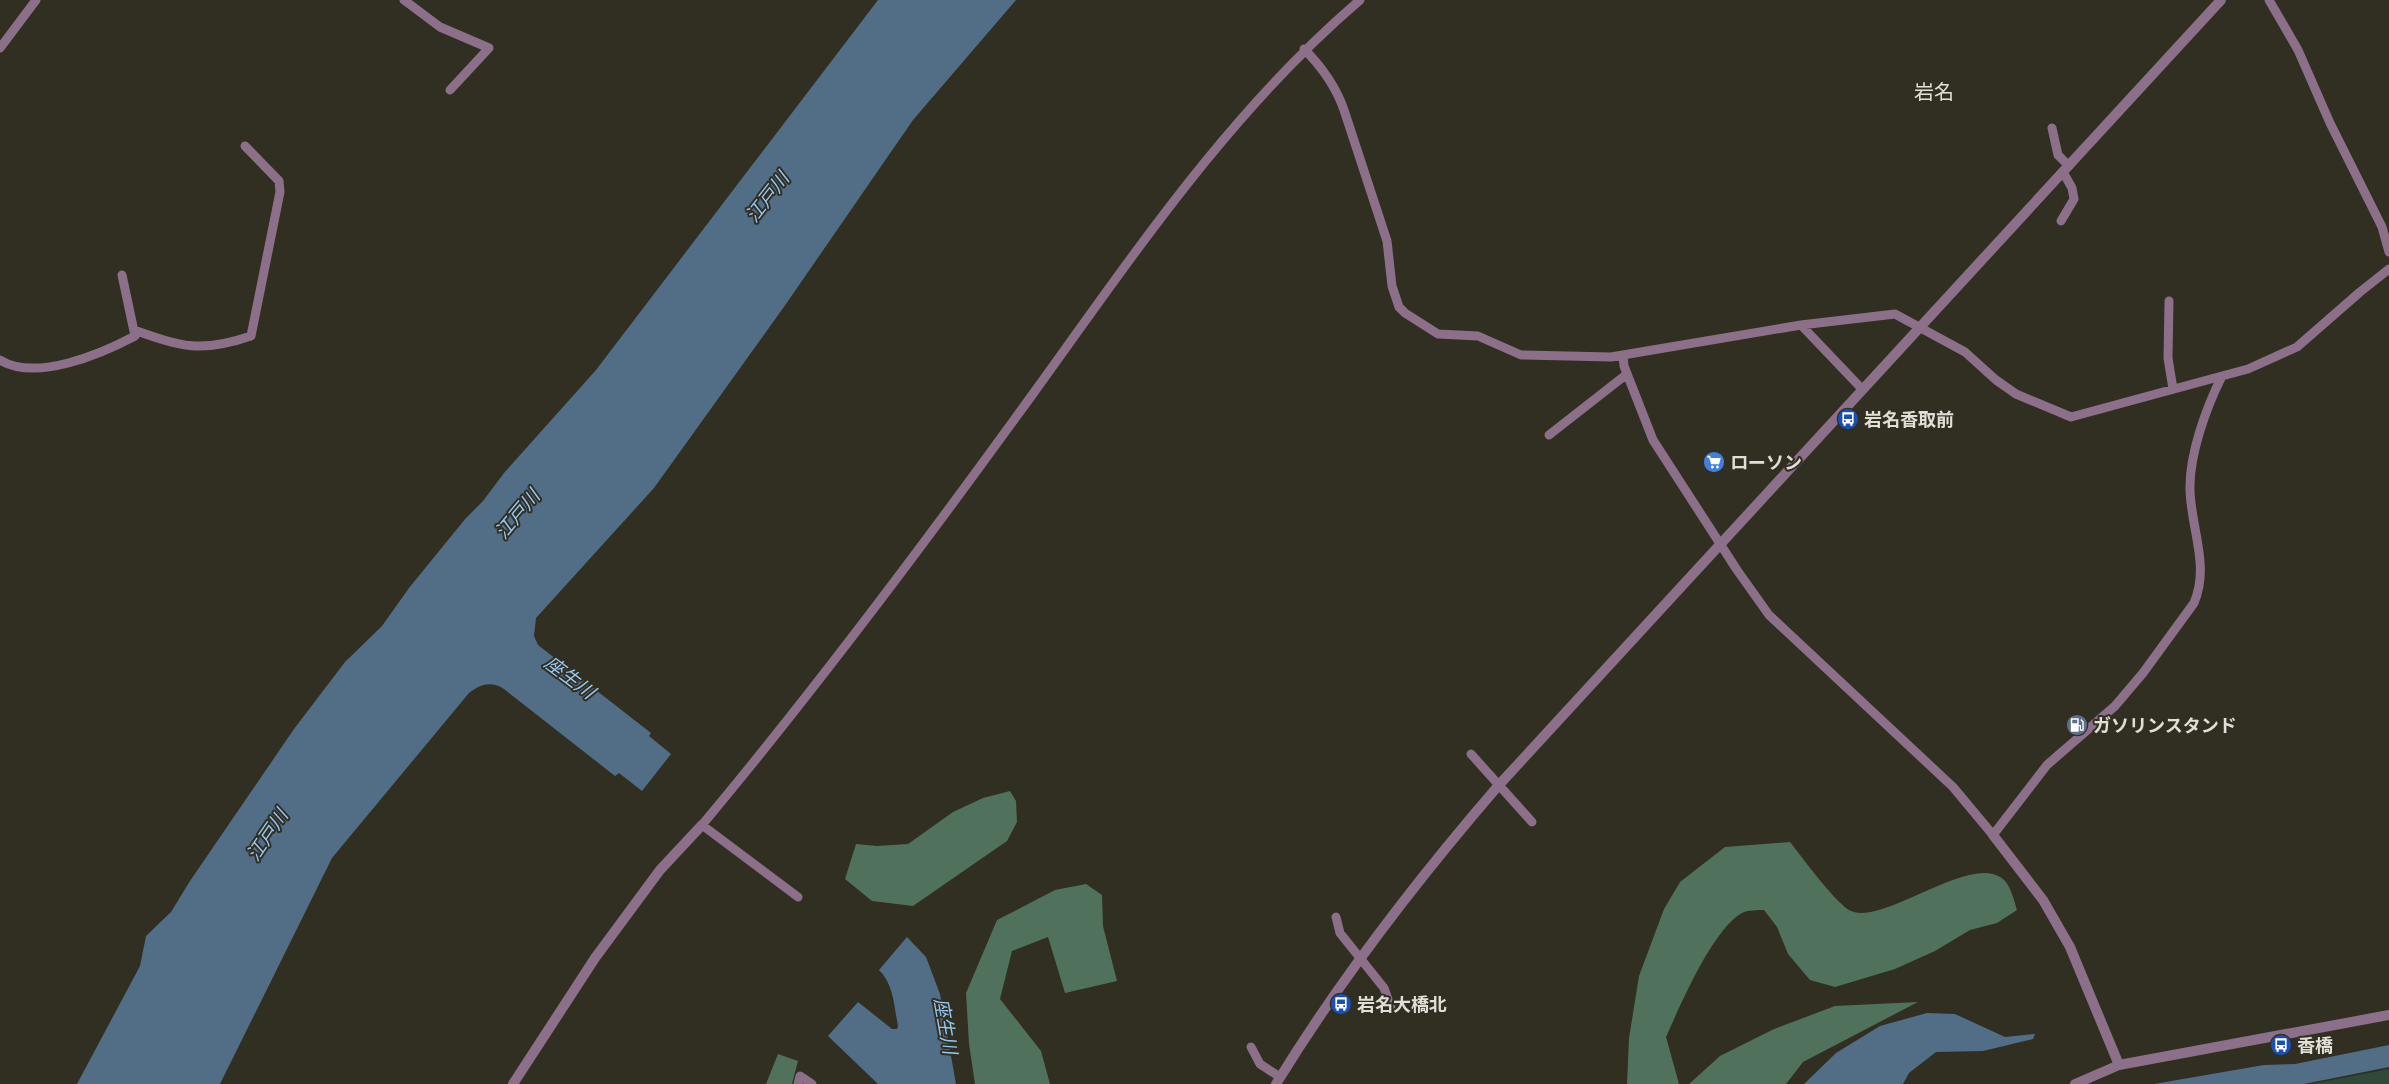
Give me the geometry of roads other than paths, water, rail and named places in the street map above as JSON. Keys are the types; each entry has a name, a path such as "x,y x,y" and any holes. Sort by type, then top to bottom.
{"street":[{"path":"0,48 36,0"},
{"path":"404,0 440,27 489,48 450,90"},
{"path":"513,1084 601,950 660,870 702,825 872,614 1181,193 1248,110 1304,49 1360,0"},
{"path":"1251,1047 1260,1064 1278,1080 1360,958 1426,872 1498,786 2221,0"},
{"path":"2269,0 2298,50 2330,123 2382,227 2389,252"},
{"path":"1304,49 1322,69 1340,97 1387,241 1395,297 1399,307 1405,313 1438,334 1478,336 1521,355 1612,357 1801,325 1894,314 1965,352 1996,380 2016,394 2071,417 2248,369 2297,347 2389,269"},
{"path":"2052,128 2058,155 2066,169 2074,199 2061,221"},
{"path":"134,330 182,346 214,347 251,336 280,192 279,181 245,146"},
{"path":"0,360 21,368 72,361 135,336 122,275"},
{"path":"2169,301 2168,358 2173,389"},
{"path":"1801,325 1862,389"},
{"path":"244,339 253,344"},
{"path":"1623,355 1624,366 1653,440 1720,544 1769,615 1953,787 2043,900 2066,940 2119,1065"},
{"path":"1549,435 1627,374"},
{"path":"1993,835 2047,766 2115,706 2143,673 2194,604 2199,591 2201,560 2190,491 2191,468 2210,399 2222,376"},
{"path":"1470,754 1532,822"},
{"path":"702,825 798,897"},
{"path":"1336,917 1340,933 1384,988 1391,1008"},
{"path":"2074,1084 2119,1065 2389,1015"},
{"path":"798,1084 800,1076 812,1084"}],"water":[{"path":"878,0 1016,0 913,120 786,304 654,488 536,618 534,636 538,645 651,733 649,736 671,754 642,791 619,773 615,776 504,689 490,684 478,687 469,693 332,858 220,1084 77,1084 140,966 146,936 171,912 190,881 294,729 345,662 382,626 409,588 466,518 483,501 504,473 596,370"},
{"path":"907,937 926,957 940,994 956,1084 878,1084 828,1036 858,1002 892,1029 897,1029 891,989 879,970"},
{"path":"1927,1013 1955,1014 2005,1037 2035,1034 2033,1039 1983,1051 1936,1052 1909,1073 1903,1084 1804,1084 1836,1053 1880,1026"},
{"path":"2389,1045 2389,1067 2304,1084 2154,1084 2264,1065 2295,1064"}],"place":[{"name":"岩名香取前","path":"1848,419"},
{"name":"ローソン","path":"1714,462"},
{"name":"ガソリンスタンド","path":"2077,725"},
{"name":"岩名大橋北","path":"1341,1004"},
{"name":"香橋","path":"2281,1045"}],"district":[{"name":"岩名","path":"1934,91"}],"water label":[{"name":"江戸川","path":"767,197"},
{"name":"江戸川","path":"517,514"},
{"name":"座生川","path":"570,677"},
{"name":"江戸川","path":"267,835"},
{"name":"座生川","path":"946,1026"}]}
